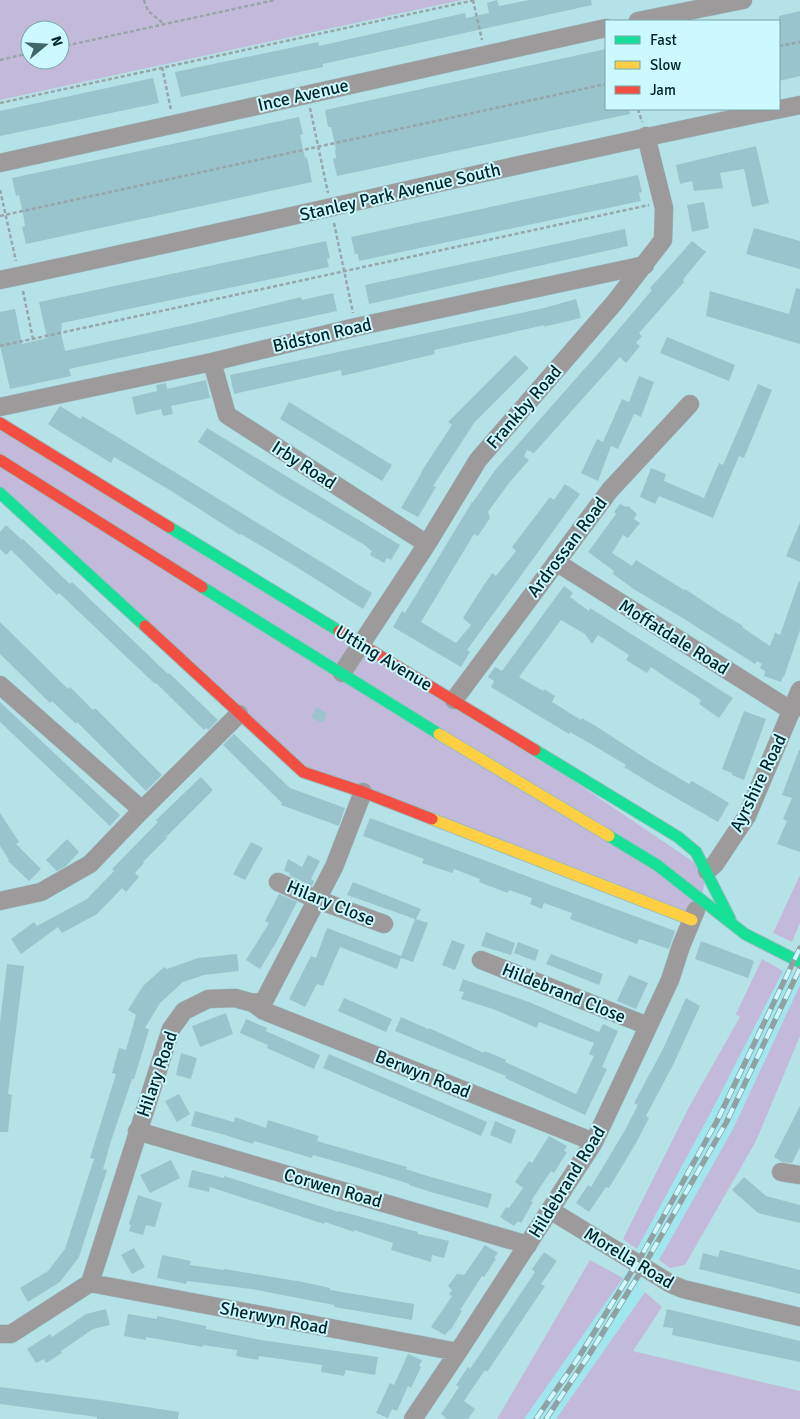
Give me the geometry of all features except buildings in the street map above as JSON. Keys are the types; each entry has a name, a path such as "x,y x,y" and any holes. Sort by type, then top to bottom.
{"street":[{"path":"643,20 743,0"},
{"name":"Ince Avenue","path":"0,163 605,28"},
{"name":"Stanley Park Avenue South","path":"780,109 800,105"},
{"name":"Stanley Park Avenue South","path":"0,280 646,136 775,110"},
{"name":"Frankby Road","path":"342,673 427,544 478,460 645,265 663,240 662,202 646,136"},
{"name":"Bidston Road","path":"0,407 212,362 356,327 645,265"},
{"name":"Irby Road","path":"212,362 226,415 427,544"},
{"name":"Ardrossan Road","path":"454,700 610,490 690,404"},
{"name":"Utting Avenue","path":"0,423 678,837 696,852 733,925"},
{"name":"Utting Avenue","path":"0,460 504,774 657,865 733,925 764,945 800,962"},
{"path":"0,493 303,772 363,792 692,920"},
{"name":"Moffatdale Road","path":"556,562 792,711"},
{"path":"0,685 142,810"},
{"name":"Ayrshire Road","path":"707,871 715,864 747,816 800,690"},
{"path":"0,901 41,892 90,864 239,714"},
{"path":"253,1003 264,1000 318,900 334,867 363,792"},
{"name":"Hilary Close","path":"278,882 318,900 384,924"},
{"path":"700,900 714,888"},
{"name":"Hildebrand Road","path":"413,1419 594,1142 670,980 700,900"},
{"name":"Hildebrand Close","path":"481,960 648,1026"},
{"name":"Hilary Road","path":"90,1283 171,1029 184,1011 208,999 235,998 253,1003"},
{"name":"Berwyn Road","path":"253,1003 264,1011 594,1142"},
{"name":"Corwen Road","path":"137,1131 528,1244"},
{"path":"782,1172 800,1175"},
{"name":"Morella Road","path":"550,1210 663,1280 683,1289 800,1317"},
{"path":"0,1334 11,1334 90,1283"},
{"name":"Sherwyn Road","path":"90,1283 458,1352"}],"path":[{"path":"144,0 148,11 164,24"},
{"path":"70,45 275,0"},
{"path":"0,103 474,0 486,55"},
{"path":"780,46 800,42"},
{"path":"0,60 20,55"},
{"path":"162,67 174,124"},
{"path":"0,216 605,84"},
{"path":"0,346 662,202"}],"shaded area":[{"path":"0,0 462,0 0,100"},
{"path":"0,423 454,700 707,871 701,900 692,920 303,772 0,493"},
{"path":"800,875 800,923 792,942 773,933"},
{"path":"762,959 783,971 709,1116 637,1249 623,1239 689,1107 740,1017 736,1014"},
{"path":"784,968 800,976 800,985 733,1129 659,1260 656,1258 655,1261 637,1249 709,1116"},
{"path":"800,985 800,1036 756,1141 685,1265 670,1268 659,1260 733,1129"},
{"path":"590,1260 623,1278 524,1419 497,1419"},
{"path":"627,1270 643,1279 639,1288 645,1292 556,1419 524,1419"},
{"path":"645,1292 662,1307 633,1351 800,1391 800,1419 556,1419"}],"railway":[{"path":"536,1419 579,1357 643,1253 717,1121 800,948"},
{"path":"546,1419 589,1355 638,1276 726,1123 800,968"}],"traffic: fast":[{"path":"0,493 145,626"},
{"path":"169,527 339,631"},
{"path":"202,587 439,734"},
{"path":"535,750 678,837 696,852 730,919"},
{"path":"609,836 657,865 745,934 800,962"}],"traffic: slow":[{"path":"439,734 609,836"},
{"path":"432,819 692,920"}],"traffic: jam":[{"path":"0,423 169,527"},
{"path":"0,460 202,587"},
{"path":"145,626 303,772 363,792 432,819"},
{"path":"339,631 535,750"}]}
